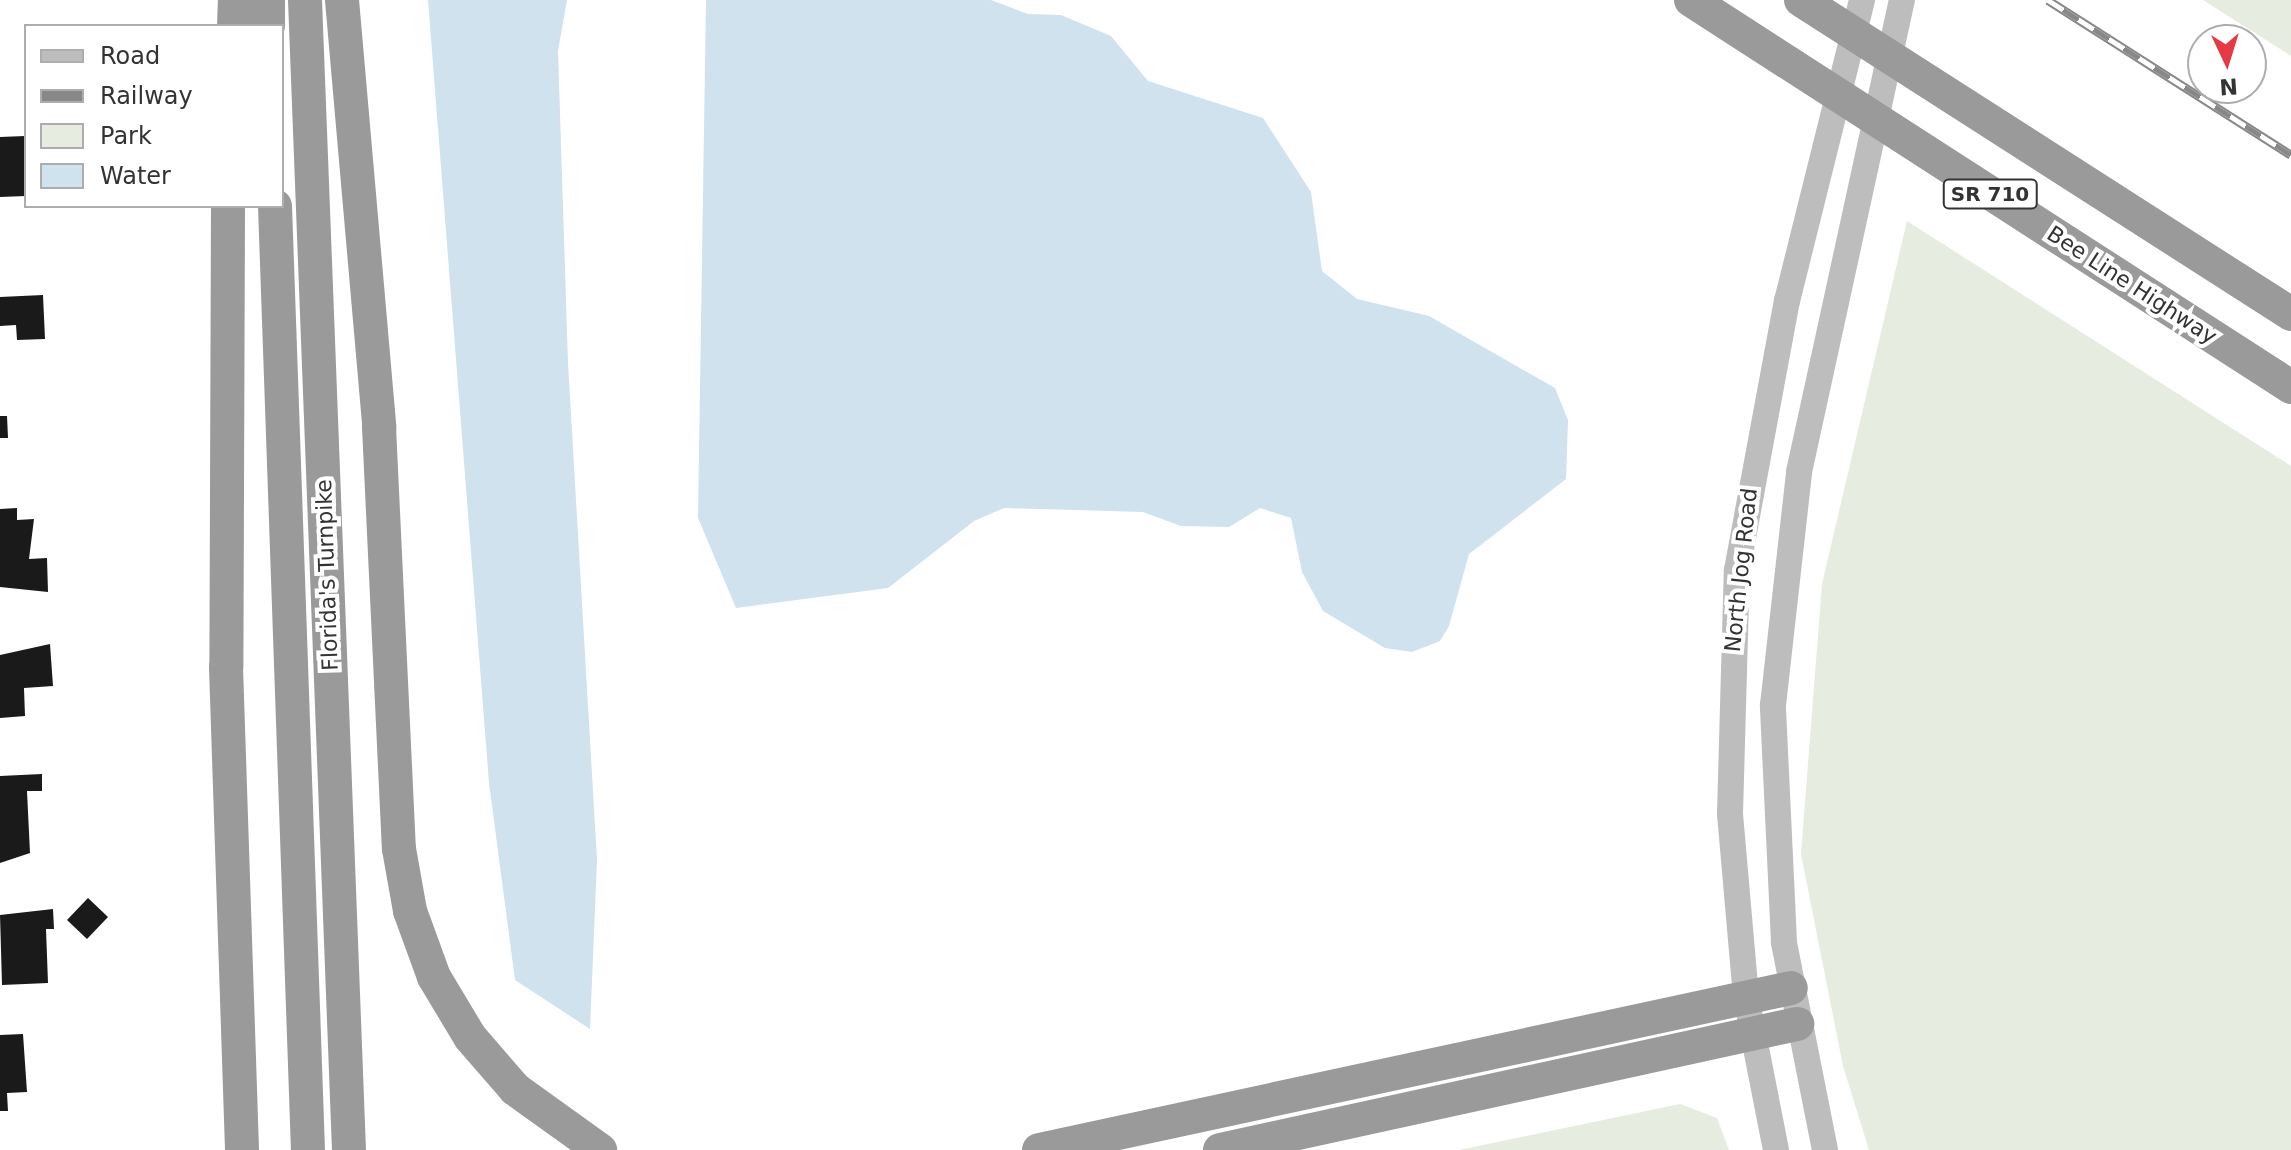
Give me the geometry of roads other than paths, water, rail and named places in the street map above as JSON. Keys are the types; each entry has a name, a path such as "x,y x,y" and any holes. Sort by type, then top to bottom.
{"highway":[{"path":"234,24 235,0"},
{"path":"268,0 268,24"},
{"name":"Florida's Turnpike","path":"305,0 349,1150"},
{"path":"342,0 379,427 399,849 410,911 434,977 470,1037 515,1089 600,1150"},
{"name":"Bee Line Highway","path":"1691,0 2291,387"},
{"name":"SR 710","path":"1801,0 2291,314"},
{"path":"228,208 226,667 242,1150"},
{"name":"Florida's Turnpike","path":"275,208 308,1150"},
{"path":"1039,1150 1791,988"},
{"path":"1220,1150 1797,1024"}],"main road":[{"name":"North Jog Road","path":"1776,1150 1746,997 1729,784 1737,570 1755,447 1862,0"},
{"name":"North Jog Road","path":"1825,1150 1791,988 1773,784 1782,578 1902,0"}],"water":[{"path":"428,0 567,0 558,51 568,363 597,860 590,1029 515,980 489,783"},
{"path":"706,0 991,0 1028,14 1061,15 1111,36 1148,81 1263,118 1311,192 1322,271 1357,299 1429,316 1555,388 1568,420 1566,479 1469,554 1449,626 1440,641 1412,652 1385,648 1323,611 1302,572 1291,518 1260,508 1229,527 1181,526 1143,512 1004,508 974,521 888,588 736,608 698,518"}],"railway":[{"path":"2048,0 2291,155"}]}
